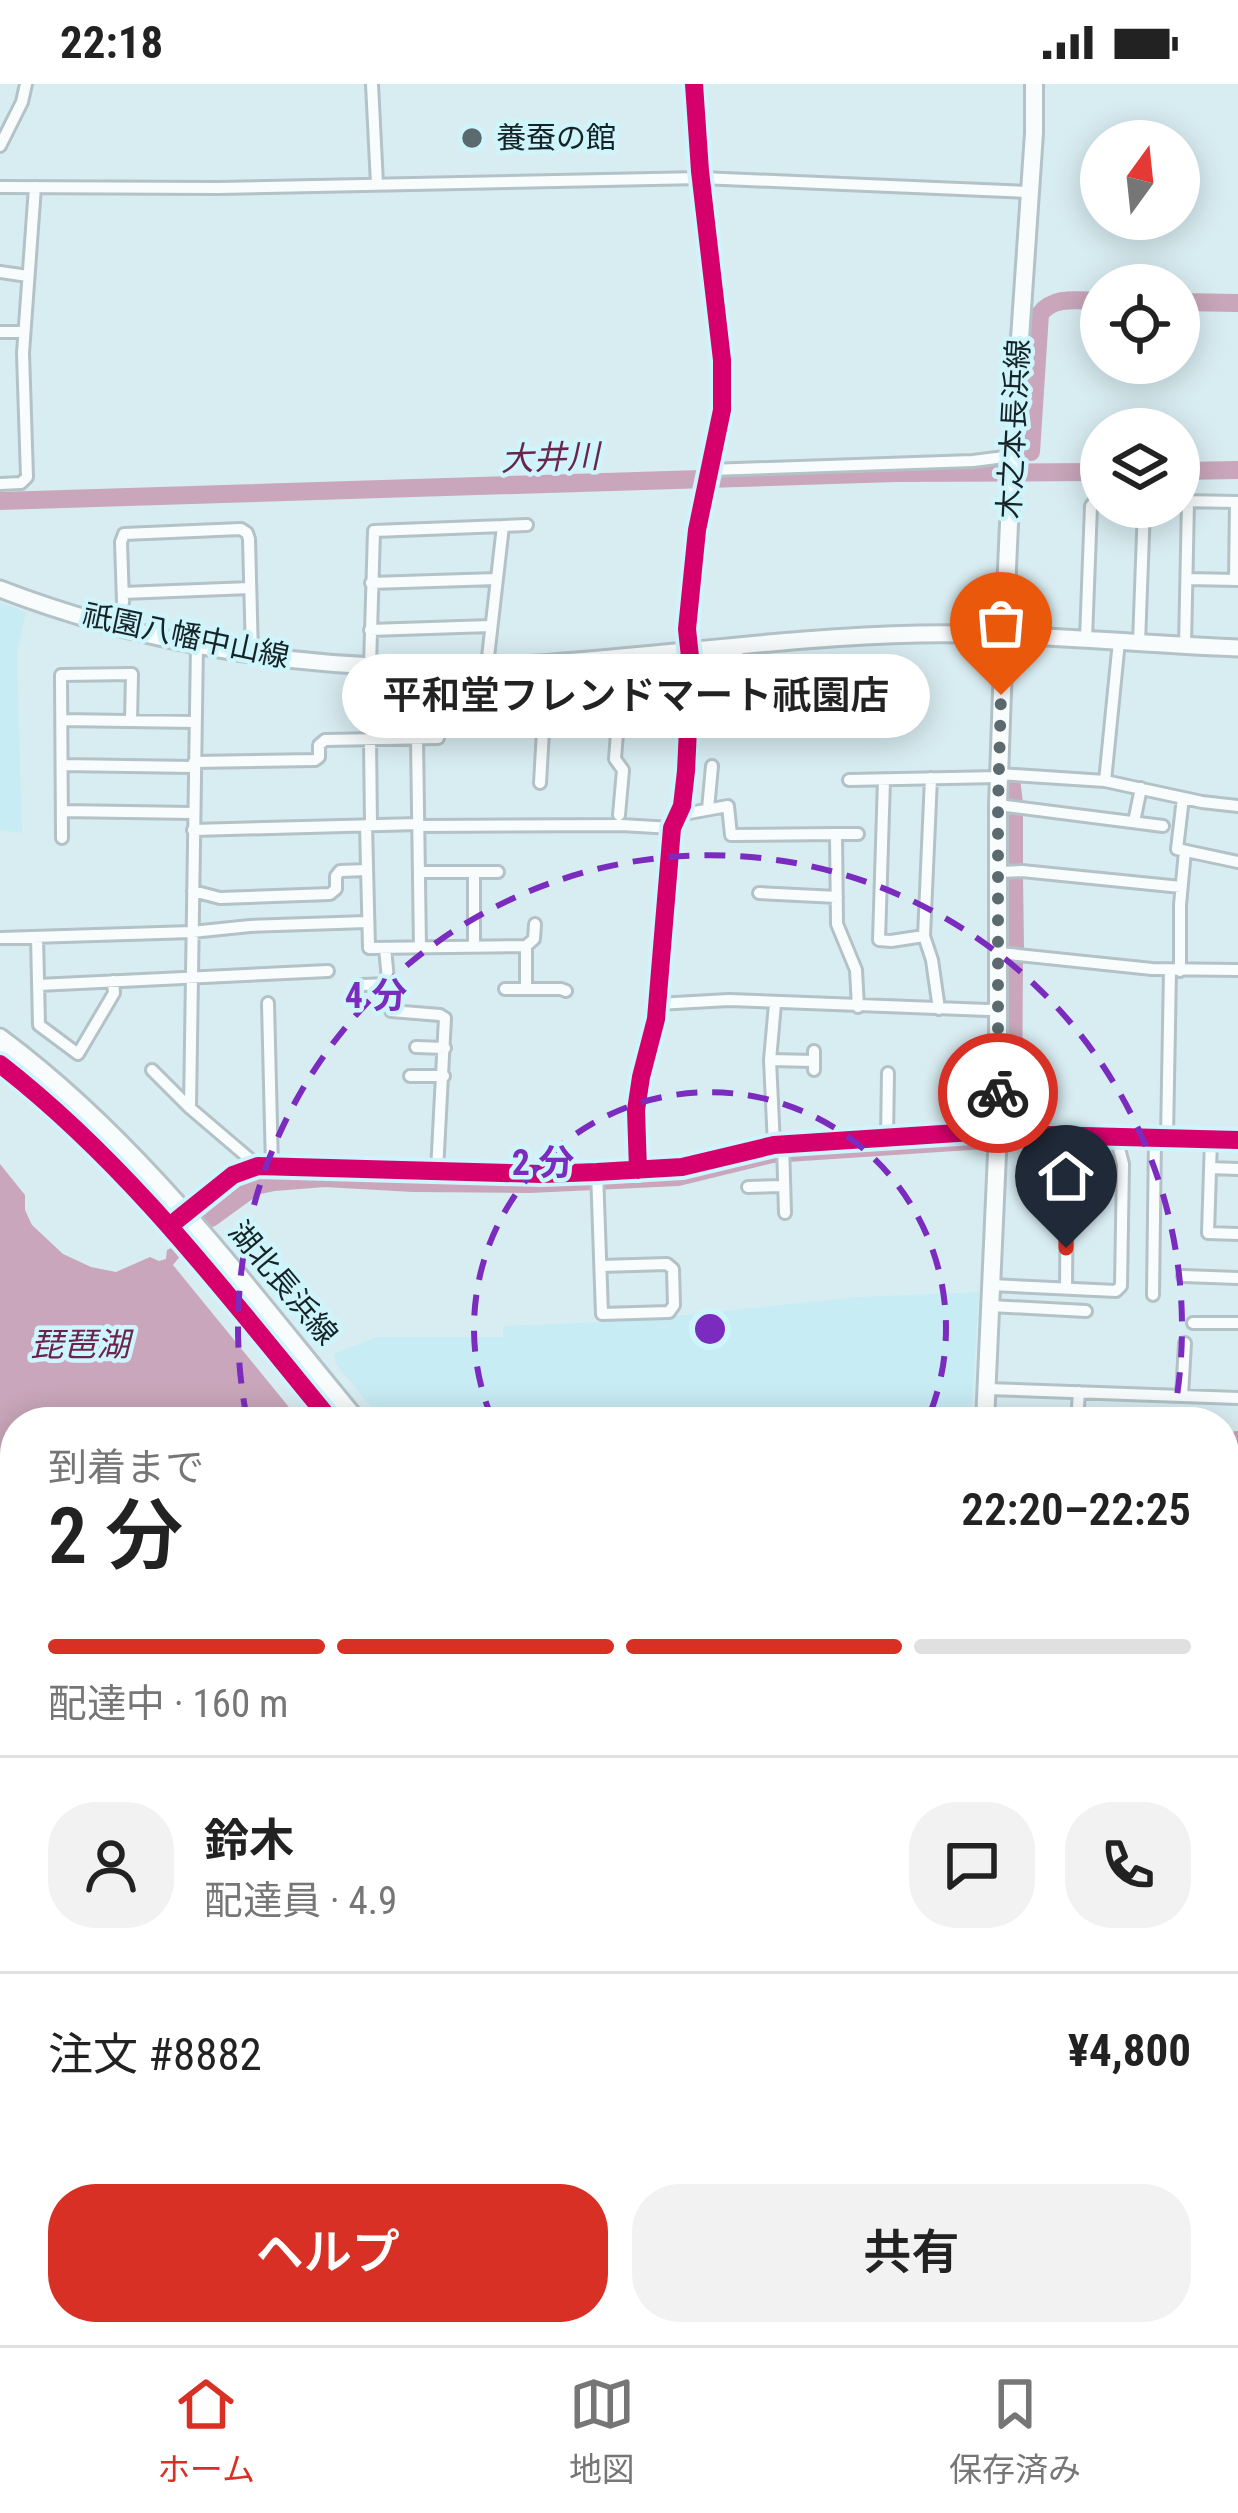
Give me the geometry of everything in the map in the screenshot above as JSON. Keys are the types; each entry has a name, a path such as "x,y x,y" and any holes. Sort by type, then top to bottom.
{"main road":[{"name":"木之本長浜線","path":"986,1407 998,1132 998,805 1004,636 1034,84"},
{"name":"祇園八幡中山線","path":"0,589 116,626 196,645 370,666 487,666 897,635 1238,648"},
{"name":"湖北長浜線","path":"0,1037 89,1110 131,1152 330,1407"},
{"name":"湖北長浜線","path":"0,1054 77,1117 182,1217 346,1407"}],"street":[{"path":"0,146 26,84"},
{"path":"372,84 376,184"},
{"path":"638,1170 636,1111 657,1004 672,828 682,806 686,770 688,629 697,530 722,410 722,360 694,84"},
{"path":"0,187 218,188 701,178 1029,191"},
{"path":"0,484 27,478 22,353 35,187"},
{"path":"0,272 28,276"},
{"path":"0,332 24,332"},
{"path":"707,476 973,460 1012,464"},
{"path":"1187,579 1236,580 1237,502 1200,501"},
{"path":"370,666 374,531 527,525"},
{"path":"487,666 503,526"},
{"path":"1086,639 1090,528"},
{"path":"1139,643 1143,528"},
{"path":"1185,528 1185,646"},
{"path":"116,626 123,593 122,536 244,530 249,538 252,654"},
{"path":"371,583 496,579"},
{"path":"123,593 250,588"},
{"path":"370,630 490,626"},
{"path":"1105,782 1119,641"},
{"path":"190,1108 196,645"},
{"path":"734,729 738,646"},
{"path":"619,815 623,770 615,759 623,656"},
{"path":"540,783 548,662"},
{"path":"62,765 315,760 322,741 438,738 443,667"},
{"path":"62,838 62,675 132,674 131,721"},
{"path":"651,690 689,693"},
{"path":"62,721 195,722"},
{"path":"370,739 368,948 526,946 534,939 535,924"},
{"path":"417,739 420,948"},
{"path":"708,809 712,766"},
{"path":"849,780 999,775 1105,782 1238,806"},
{"path":"931,778 924,936 939,1009"},
{"path":"884,780 879,940 924,936"},
{"path":"1134,822 1141,788"},
{"path":"1184,798 1178,849 1238,862"},
{"path":"998,805 1163,826"},
{"path":"678,814 728,806 731,836 859,834"},
{"path":"62,811 193,813"},
{"path":"193,830 369,825 672,828"},
{"path":"836,834 837,924 856,970 858,1006"},
{"path":"1153,1295 1185,851"},
{"path":"193,891 220,898 329,894 336,889 340,871 367,870"},
{"path":"418,872 498,872"},
{"path":"474,872 474,947"},
{"path":"999,872 1181,887"},
{"path":"759,893 837,897"},
{"path":"0,938 367,922"},
{"path":"37,937 39,1025 78,1054 114,993 113,981"},
{"path":"526,946 526,989"},
{"path":"385,948 389,1006 394,1012 444,1017 437,1171"},
{"path":"1000,953 1175,970 1238,970"},
{"path":"38,985 328,971"},
{"path":"361,985 388,984"},
{"path":"505,989 561,988 566,992"},
{"path":"657,1004 729,1000 999,1008"},
{"path":"268,1003 272,1167"},
{"path":"775,1004 770,1060 785,1213"},
{"path":"416,1047 445,1048"},
{"path":"770,1060 814,1061"},
{"path":"152,1070 258,1166"},
{"path":"886,1137 888,1073"},
{"path":"410,1076 444,1076"},
{"path":"182,1217 233,1174 258,1166 597,1178 693,1166 751,1148 886,1137 998,1132 1238,1140"},
{"path":"1066,1289 1066,1165 1077,1136"},
{"path":"991,1285 1116,1291 1121,1286 1123,1164 1115,1137"},
{"path":"1211,1139 1208,1233 1238,1234"},
{"path":"1210,1168 1238,1169"},
{"path":"597,1178 602,1314 669,1312 674,1305 673,1269 667,1264 601,1266"},
{"path":"748,1187 784,1186"},
{"path":"1183,1276 1238,1277"},
{"path":"990,1306 1086,1311"},
{"path":"1192,1323 1238,1324"},
{"path":"1182,1396 1185,1343"},
{"path":"987,1389 1238,1398"},
{"path":"1078,1392 1078,1407"}],"shaded area":[{"path":"0,602 26,612 17,653 22,833 0,830"},
{"path":"979,1292 972,1407 371,1407 336,1364 334,1354 377,1337 503,1337 503,1326 628,1321 858,1297"}],"water":[{"name":"琵琶湖","path":"0,1164 25,1195 32,1225 63,1254 91,1267 116,1272 150,1257 159,1261 179,1244 185,1250 173,1265 289,1407 0,1407"}],"waterway":[{"path":"1031,452 1040,314 1060,302 1080,300"},
{"path":"1200,302 1238,303"},
{"name":"大井川","path":"1200,471 1238,470"},
{"name":"大井川","path":"0,501 896,473 1080,472"},
{"path":"1011,779 1014,803"},
{"path":"1014,811 1014,865"},
{"path":"1014,875 1015,948"},
{"path":"1013,1116 1014,959"},
{"path":"211,1218 255,1186 274,1182 325,1178 530,1184 678,1177 772,1154 985,1140"}],"cycle path":[{"path":"638,1170 636,1110 656,1019 672,828 682,806 686,771 691,666 687,629 697,530 722,410 722,360 694,84"},
{"path":"0,1064 135,1188 320,1407"},
{"path":"177,1220 233,1175 258,1166 597,1172 682,1167 774,1145 988,1131 1238,1140"}],"way so far":[{"path":"998,1093 1001,695"}],"place":[{"name":"養蚕の館","path":"472,138"},
{"name":"平和堂フレンドマート祇園店","path":"1001,695"}],"route":[{"path":"998,1093 998,1132 1077,1136 1066,1165 1066,1248"}]}
